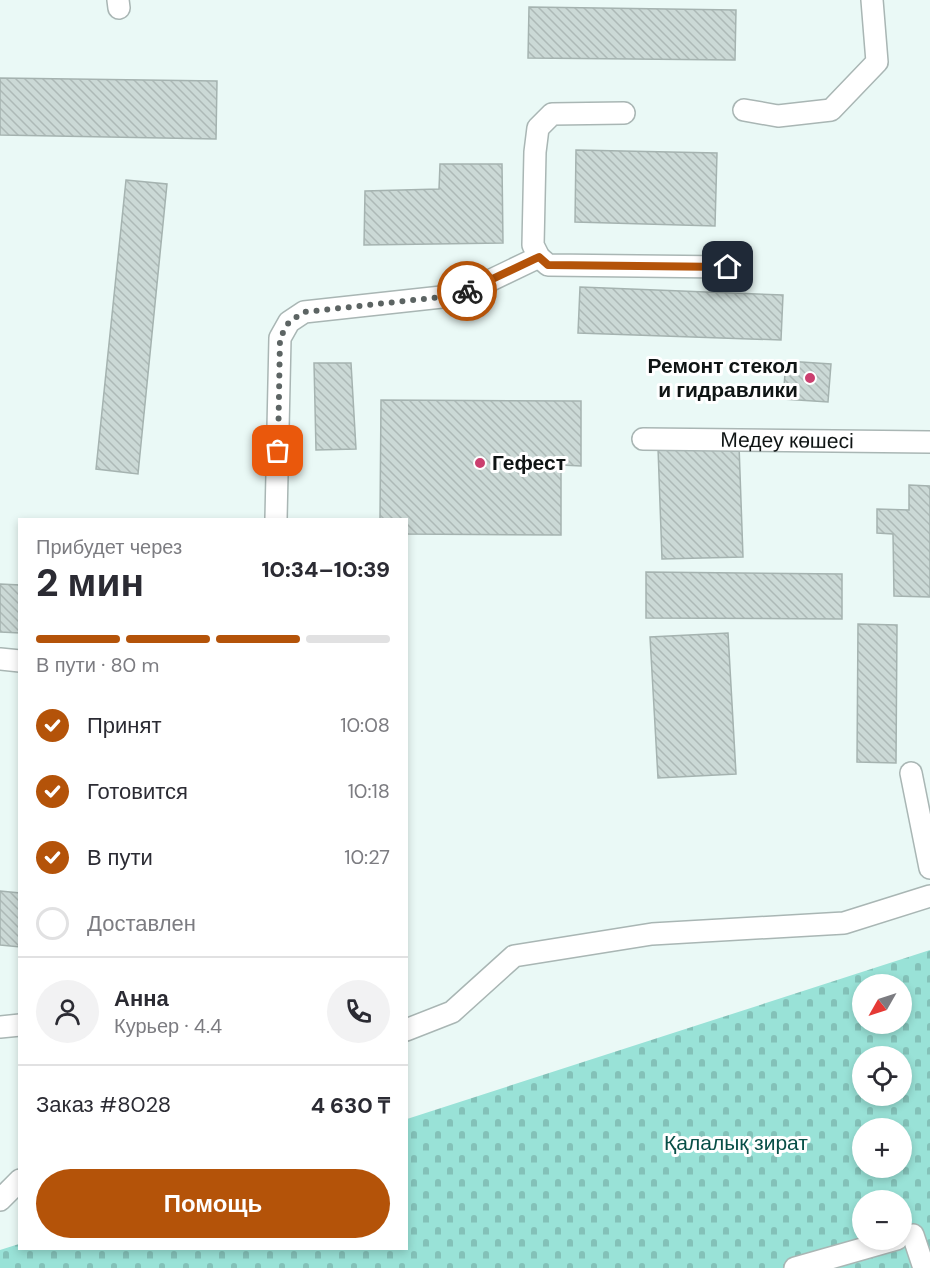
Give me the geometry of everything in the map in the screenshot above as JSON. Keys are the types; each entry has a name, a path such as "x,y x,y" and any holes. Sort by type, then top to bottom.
{"street":[{"path":"744,110 778,116 831,110 877,62 872,0"},
{"path":"624,113 552,114 538,128 535,152 533,245 539,257 548,265 728,267"},
{"path":"276,518 280,338 289,322 304,312 460,295 539,257"},
{"name":"Медеу көшесі","path":"643,439 930,442"},
{"path":"0,659 18,661"},
{"path":"911,773 930,868"},
{"path":"408,1029 452,1012 514,956 652,934 844,923 930,896"},
{"path":"0,1027 18,1025"},
{"path":"0,1200 18,1182"},
{"path":"912,1240 924,1268"},
{"path":"795,1268 858,1250"}],"green space":[{"name":"Қалалық зират","path":"930,950 930,1268 0,1268 0,1250 18,1244 18,1250 408,1250 408,1119 852,975 852,1034 912,1034 912,974 856,974"}],"building":[{"path":"529,7 736,10 735,60 528,58"},
{"path":"0,78 217,81 216,139 0,135"},
{"path":"576,150 717,153 715,226 575,222"},
{"path":"440,164 502,164 503,243 364,245 365,191 439,189"},
{"path":"126,180 167,184 138,474 96,469"},
{"path":"580,287 783,295 781,340 578,333"},
{"path":"786,361 831,364 828,402 783,399"},
{"path":"314,363 351,363 356,449 316,450"},
{"path":"381,400 581,401 581,466 561,465 561,535 408,534 408,518 380,518"},
{"path":"739,445 743,557 662,559 658,448"},
{"path":"909,485 930,486 930,597 894,596 893,534 877,533 877,509 909,510"},
{"path":"646,572 842,574 842,619 646,618"},
{"path":"0,584 18,585 18,633 0,632"},
{"path":"858,624 897,625 896,763 857,762"},
{"path":"728,633 736,774 658,778 650,637"},
{"path":"0,891 18,893 18,947 0,945"}],"way so far":[{"path":"278,451 280,338 289,322 304,312 460,295 467,291"}],"place":[{"name":"Ремонт стекол и гидравлики","path":"810,378"},
{"name":"Гефест","path":"480,463"}],"route":[{"path":"467,291 539,257 548,265 728,267"}]}
